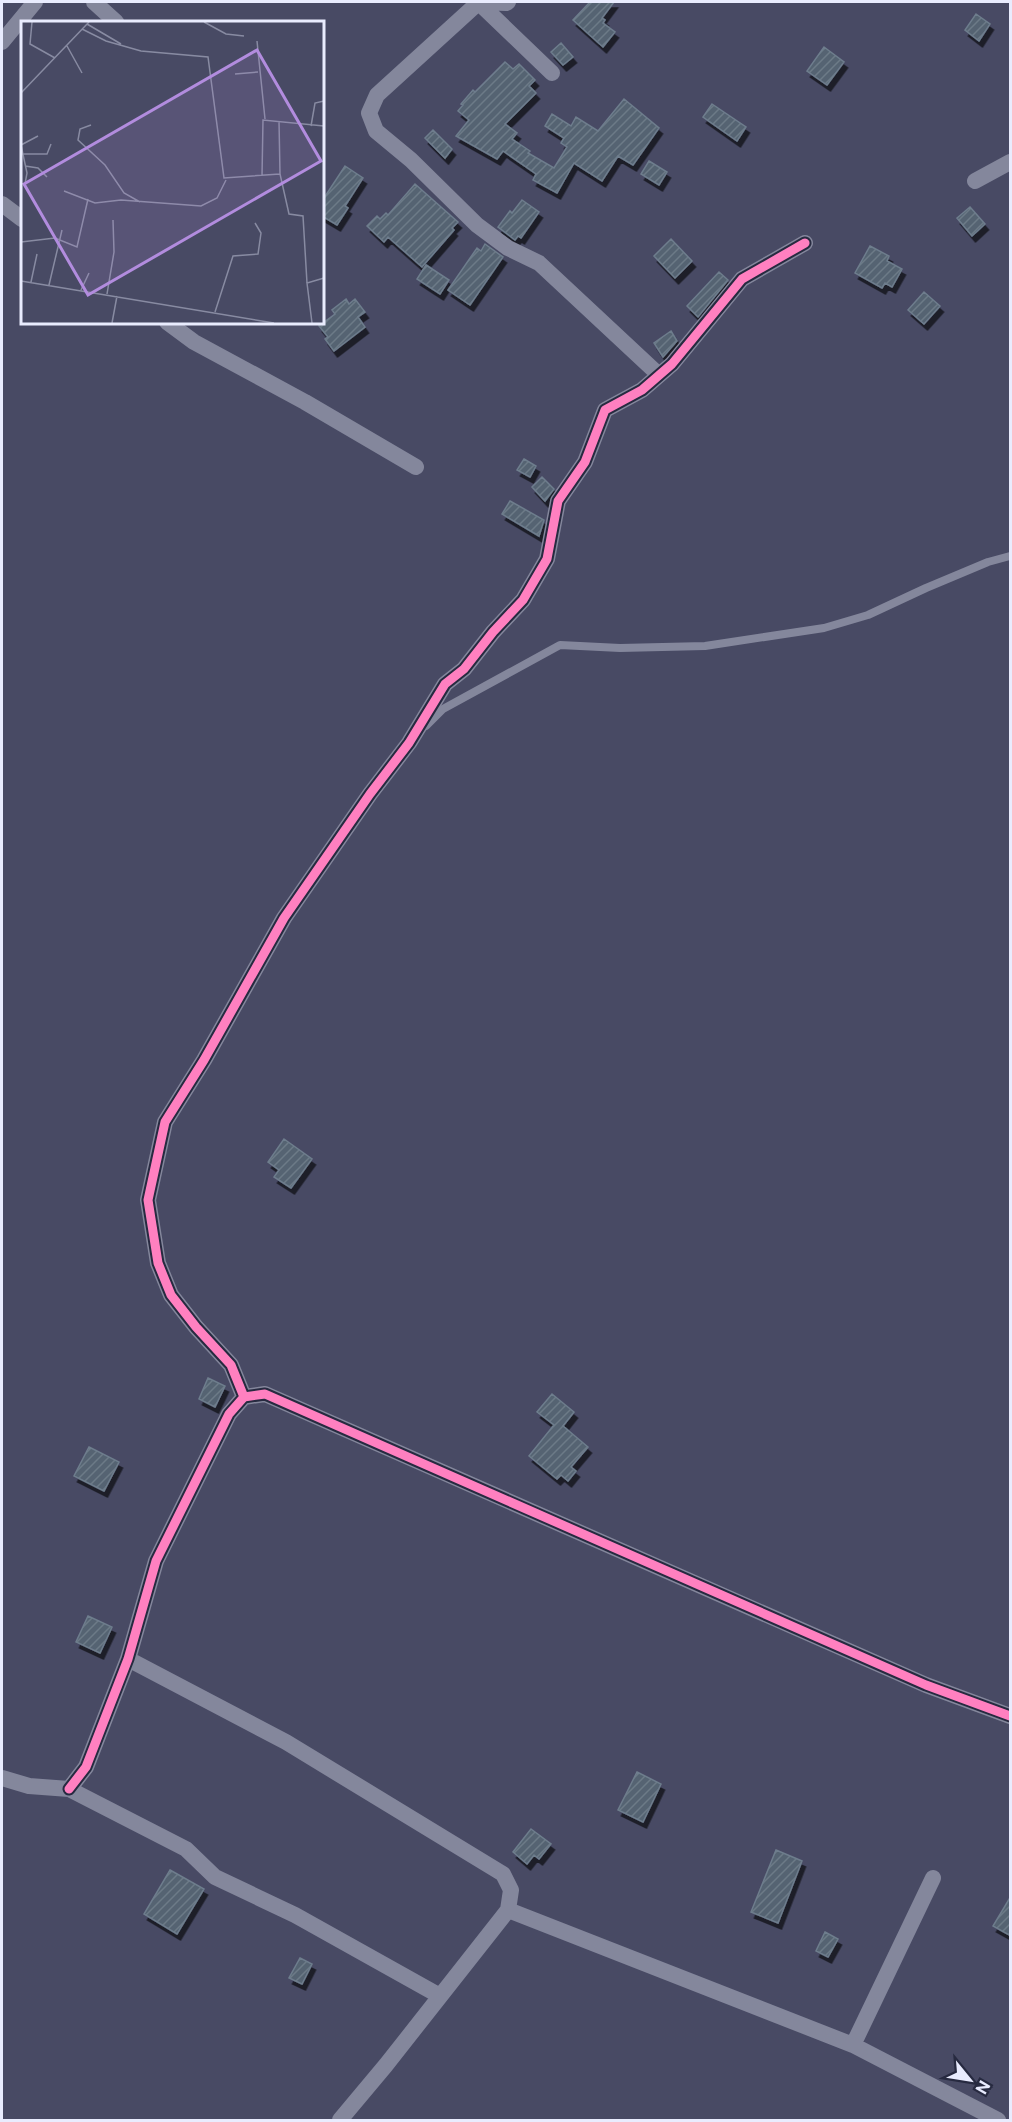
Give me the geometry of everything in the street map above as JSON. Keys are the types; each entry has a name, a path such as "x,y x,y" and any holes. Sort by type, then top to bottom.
{"street":[{"path":"2,42 35,2"},
{"path":"94,2 115,21"},
{"path":"478,2 552,73"},
{"path":"508,2 478,2 377,95 369,113 376,131 411,160 477,225 508,248 539,263 658,374"},
{"path":"975,181 1011,162"},
{"path":"2,204 21,218"},
{"path":"244,1397 231,1365 196,1327 171,1295 158,1263 148,1200 165,1122 204,1060 284,918 370,794 409,743 446,684 464,669 493,632 524,600 547,559 558,501 585,462 605,410 642,390 672,364 742,279 805,243"},
{"path":"170,324 194,342 416,466"},
{"path":"69,1789 86,1767 128,1659 156,1561 229,1414 244,1397 265,1394 926,1685 1011,1716"},
{"path":"128,1659 286,1742 503,1874 511,1890 508,1910 387,2065 340,2121"},
{"path":"2,1778 29,1786 69,1789 186,1849 215,1877 295,1915 440,1996"},
{"path":"853,2045 933,1878"},
{"path":"508,1910 853,2045 998,2121"}],"lane":[{"path":"409,743 443,709 560,645 620,648 705,645 824,628 868,615 988,562 1011,556"}],"building":[{"path":"590,2 614,2 602,18 605,20 603,23 615,32 603,47 573,20"},
{"path":"976,14 990,24 979,41 965,30"},
{"path":"561,43 573,57 563,65 551,52"},
{"path":"824,47 844,62 827,85 807,71"},
{"path":"505,62 513,69 519,64 535,80 529,86 536,93 505,124 517,133 512,139 530,151 528,153 554,168 567,147 561,143 564,138 545,126 552,114 571,126 576,117 598,131 624,99 659,128 633,165 618,156 602,181 574,163 557,193 533,180 536,174 503,151 497,159 456,136 469,120 458,111 463,105 461,104 473,90 475,92"},
{"path":"712,104 746,127 737,141 703,117"},
{"path":"433,130 452,149 445,158 425,138"},
{"path":"649,161 667,172 659,185 641,174"},
{"path":"345,166 363,178 345,206 348,208 337,225 324,217 324,198"},
{"path":"415,184 458,222 452,228 454,230 422,267 388,237 384,242 367,226 377,216 380,219 386,213 388,215"},
{"path":"522,200 539,212 521,238 518,236 515,240 498,227"},
{"path":"970,207 985,224 972,236 957,218"},
{"path":"671,239 692,261 675,278 654,256"},
{"path":"485,244 503,257 470,305 448,290 477,248 481,251"},
{"path":"870,246 889,256 887,261 902,269 892,287 885,283 882,288 855,273"},
{"path":"426,265 449,280 440,294 417,279"},
{"path":"719,272 728,280 698,317 687,306"},
{"path":"924,292 940,306 924,324 908,310"},
{"path":"346,299 349,304 355,299 365,312 358,317 365,327 334,351 325,339 328,337 319,326 335,314 332,310"},
{"path":"671,331 677,341 663,357 654,343"},
{"path":"524,459 536,466 530,477 517,470"},
{"path":"542,477 554,489 545,501 532,487"},
{"path":"510,501 544,520 539,536 502,514"},
{"path":"284,1139 312,1159 291,1188 274,1177 279,1170 268,1162"},
{"path":"208,1378 225,1386 215,1407 199,1399"},
{"path":"552,1394 574,1412 563,1426 588,1447 571,1467 576,1471 568,1481 561,1475 557,1479 529,1456 554,1425 537,1412"},
{"path":"89,1447 119,1462 104,1491 74,1476"},
{"path":"88,1616 112,1627 100,1653 76,1642"},
{"path":"637,1772 661,1784 643,1822 618,1810"},
{"path":"531,1829 551,1844 539,1859 534,1855 527,1864 513,1852"},
{"path":"776,1850 802,1861 778,1923 751,1912"},
{"path":"170,1870 204,1889 177,1934 144,1914"},
{"path":"1011,1896 1011,1936 993,1926"},
{"path":"825,1932 838,1939 828,1957 816,1951"},
{"path":"300,1958 312,1964 302,1984 289,1978"}],"cycle path":[{"path":"244,1397 231,1365 196,1327 171,1295 158,1263 148,1200 165,1122 204,1060 284,918 370,794 409,743 445,684 464,669 493,632 523,600 547,559 558,501 585,462 605,410 642,390 672,364 742,279 805,243"},
{"path":"69,1789 86,1767 128,1659 156,1561 229,1414 244,1397 265,1394 926,1685 1010,1716"}]}
